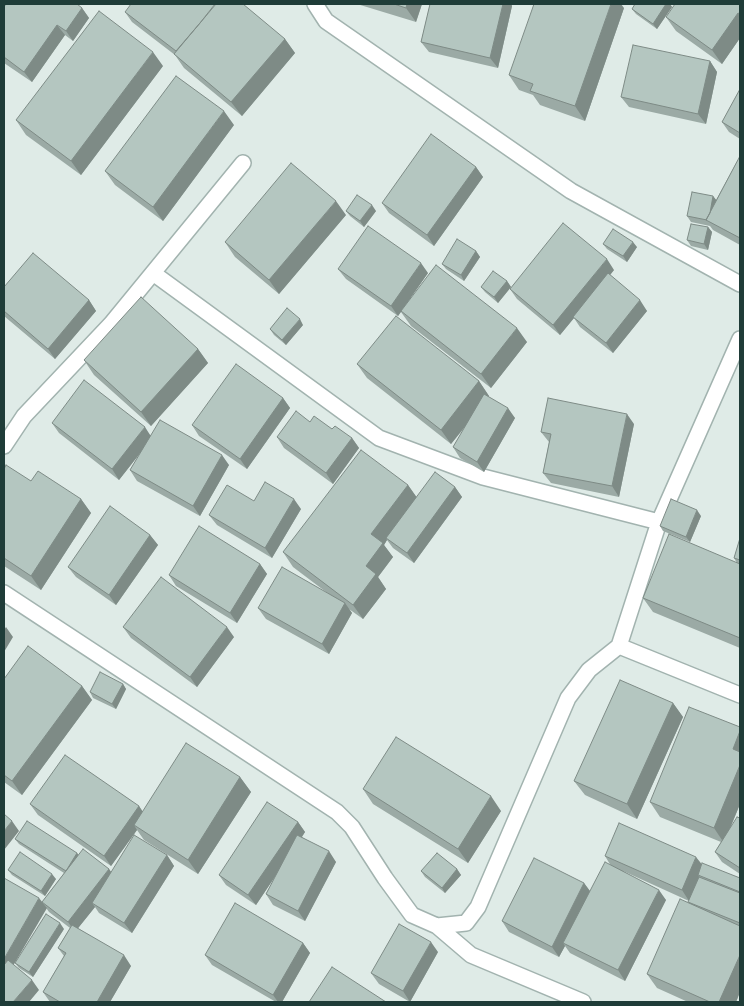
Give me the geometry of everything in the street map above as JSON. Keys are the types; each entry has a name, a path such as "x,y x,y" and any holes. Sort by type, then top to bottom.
{"street":[{"path":"315,4 326,21 571,191 740,284"},
{"path":"4,446 24,416 111,324 243,163"},
{"path":"153,274 379,438 483,477 659,522"},
{"path":"437,926 466,923 478,907 568,698 589,670 619,646 659,522 740,339"},
{"path":"4,593 337,812 352,827 412,915 437,926 471,955 583,1002"},
{"path":"619,646 740,695"}],"building":[{"path":"6,4 77,4 82,8 66,31 57,25 24,72 4,57 4,7"},
{"path":"131,4 215,4 176,51 125,12"},
{"path":"216,4 243,4 285,39 231,102 174,54"},
{"path":"394,4 407,4 406,8"},
{"path":"430,4 503,4 490,58 421,42"},
{"path":"534,4 611,4 575,106 530,91 533,84 509,75"},
{"path":"635,4 666,4 653,24 632,9"},
{"path":"675,4 740,4 740,14 738,13 712,50 666,17"},
{"path":"99,11 153,52 71,161 16,120"},
{"path":"633,45 710,61 698,114 621,97"},
{"path":"176,76 224,111 153,207 105,171"},
{"path":"740,89 740,133 722,122"},
{"path":"431,134 476,167 427,235 382,203"},
{"path":"740,156 740,238 706,220"},
{"path":"291,163 336,201 269,280 225,242"},
{"path":"692,192 713,196 710,213 706,220 687,216"},
{"path":"357,195 372,205 360,221 346,211"},
{"path":"563,223 607,259 553,325 510,289"},
{"path":"691,224 708,227 704,244 687,240"},
{"path":"368,226 421,263 391,306 338,269"},
{"path":"613,229 633,242 623,256 603,244"},
{"path":"457,239 476,251 461,275 442,264"},
{"path":"33,253 89,300 48,349 4,311 4,287"},
{"path":"436,265 517,328 481,374 401,311"},
{"path":"493,271 507,281 494,297 481,287"},
{"path":"608,273 640,300 606,343 573,317"},
{"path":"141,297 198,349 141,412 84,360"},
{"path":"287,308 300,319 282,340 270,329"},
{"path":"396,316 479,381 441,430 357,364"},
{"path":"236,364 283,398 240,459 192,425"},
{"path":"84,380 145,427 112,469 52,423"},
{"path":"484,394 508,408 477,462 453,447"},
{"path":"548,398 627,414 612,486 543,473 551,434 541,432"},
{"path":"296,411 310,422 314,416 332,429 335,426 352,438 326,473 277,437"},
{"path":"160,420 222,455 193,506 130,470"},
{"path":"361,450 408,485 371,534 383,543 366,566 376,574 353,605 283,552"},
{"path":"6,465 31,481 38,471 81,499 31,576 4,558 4,469"},
{"path":"435,472 455,487 407,553 386,538"},
{"path":"265,482 294,499 265,548 209,515 227,485 254,501"},
{"path":"671,499 697,510 686,537 660,526"},
{"path":"110,506 150,535 109,595 68,567"},
{"path":"199,526 260,564 230,613 169,575"},
{"path":"669,534 740,564 740,638 643,598"},
{"path":"740,538 740,560 734,558"},
{"path":"282,567 345,603 322,644 258,608"},
{"path":"161,577 227,627 190,677 123,627"},
{"path":"28,646 82,686 12,781 4,775 4,679"},
{"path":"100,672 123,684 112,704 90,692"},
{"path":"620,680 673,703 627,804 574,781"},
{"path":"689,707 740,727 733,749 740,752 740,765 714,828 650,802"},
{"path":"396,737 491,796 458,849 363,789"},
{"path":"186,743 240,777 188,860 134,825"},
{"path":"65,755 139,806 104,856 30,804"},
{"path":"267,802 298,822 248,895 219,875"},
{"path":"4,814 12,821 4,831"},
{"path":"737,817 740,818 740,868 715,852"},
{"path":"27,821 77,853 66,871 15,839"},
{"path":"619,823 696,857 682,890 605,856"},
{"path":"134,835 167,855 124,923 92,903"},
{"path":"297,835 329,851 298,911 266,894"},
{"path":"83,849 109,869 68,922 42,902"},
{"path":"20,852 52,874 41,891 8,870"},
{"path":"437,853 457,869 442,888 421,871"},
{"path":"534,858 584,883 552,947 502,921"},
{"path":"605,862 659,890 618,970 563,943"},
{"path":"702,863 740,878 740,892 698,875"},
{"path":"699,877 740,893 740,923 688,902"},
{"path":"4,878 39,898 4,959"},
{"path":"680,899 740,926 740,955 719,1002 710,1002 647,974"},
{"path":"235,903 303,943 273,995 205,955"},
{"path":"46,914 60,923 29,972 15,963"},
{"path":"399,924 431,942 403,991 371,973"},
{"path":"72,925 124,955 97,1002 60,1002 43,992 66,953 58,948"},
{"path":"8,960 32,980 13,1002 4,1002 4,965"},
{"path":"332,967 386,1002 309,1002"}]}
